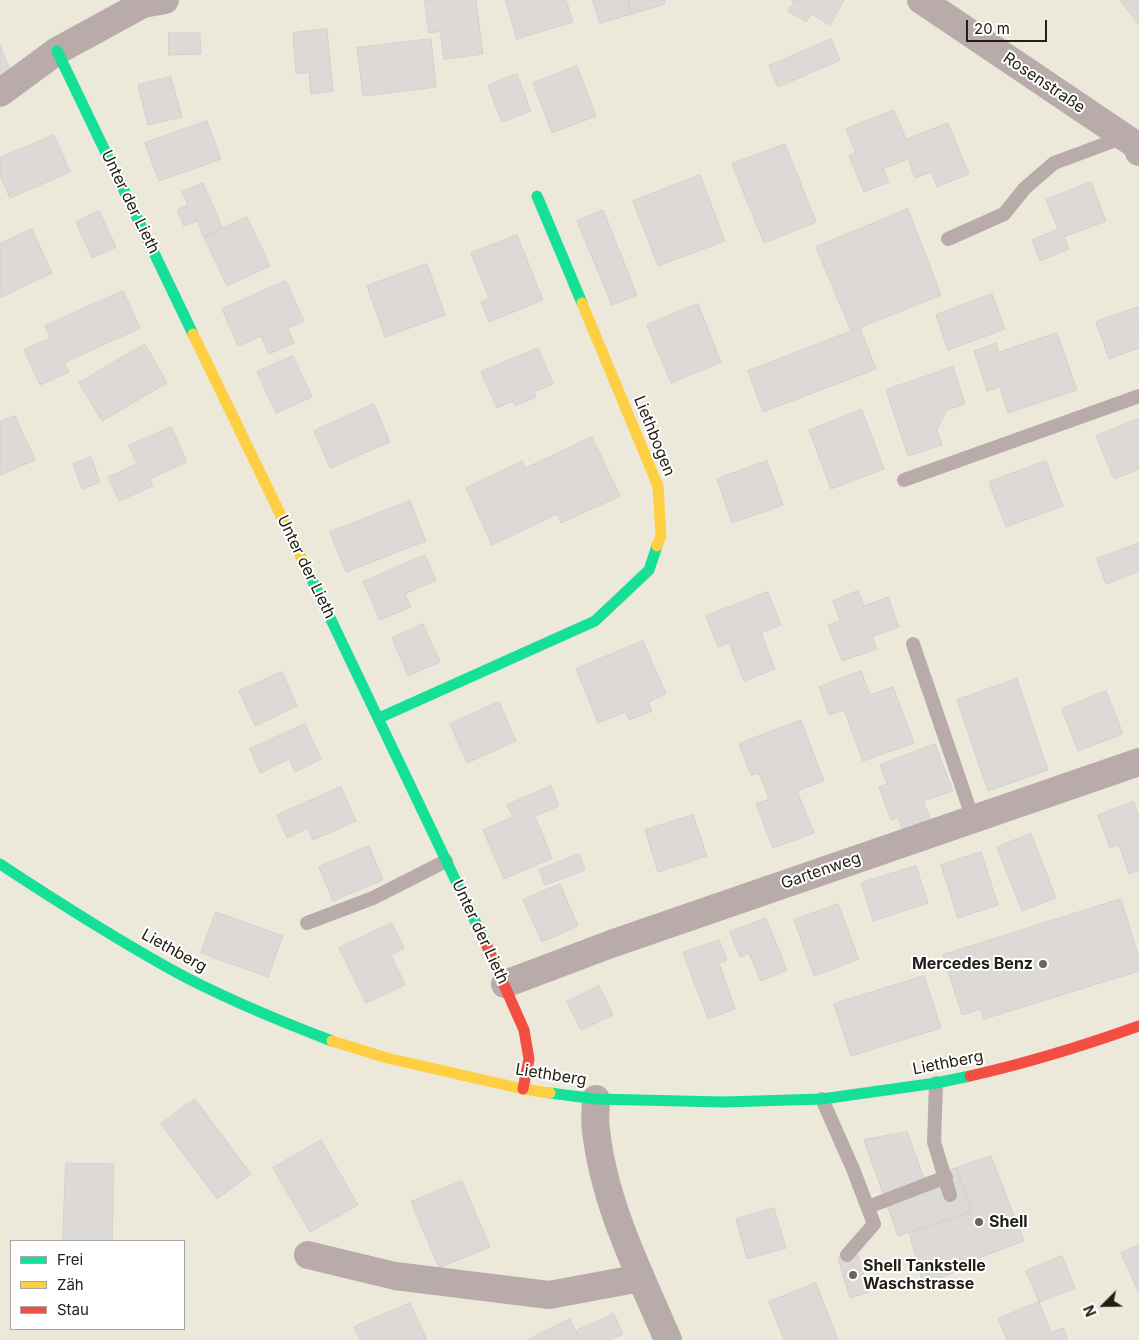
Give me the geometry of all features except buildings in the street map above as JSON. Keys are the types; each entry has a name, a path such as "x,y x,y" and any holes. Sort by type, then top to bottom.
{"street":[{"path":"0,93 58,51 143,4 166,0"},
{"name":"Rosenstraße","path":"921,0 1132,144"},
{"name":"Unter der Lieth","path":"58,51 505,984 524,1030 529,1059 523,1089"},
{"name":"Liethbogen","path":"379,718 595,621 649,570 661,536 658,486 537,196"},
{"name":"Gartenweg","path":"505,984 611,944 1139,762"},
{"name":"Liethberg","path":"0,864 66,907 172,970 276,1020 387,1058 523,1089 596,1099 724,1102 822,1099 936,1083 1013,1066 1088,1044 1139,1026"},
{"path":"596,1099 595,1128 607,1189 619,1225 668,1340"},
{"path":"308,1256 395,1276 549,1294 641,1278"}],"lane":[{"path":"948,239 1004,214 1026,188 1054,163 1132,144"},
{"path":"904,480 1139,396"},
{"path":"913,644 973,819"},
{"path":"307,923 373,898 446,861"},
{"path":"936,1083 934,1142 950,1195"},
{"path":"822,1099 853,1169 874,1224 847,1255"},
{"path":"868,1207 946,1178"}],"traffic: fast":[{"path":"57,51 193,334"},
{"path":"537,196 582,303"},
{"path":"379,718 595,621 649,570 657,546"},
{"path":"302,559 486,944"},
{"path":"0,864 128,945 172,970 250,1008 332,1041"},
{"path":"550,1093 596,1099 724,1102 822,1099 936,1083 970,1076"}],"traffic: slow":[{"path":"582,303 658,486 661,536 657,546"},
{"path":"193,334 302,559"},
{"path":"332,1041 387,1058 523,1089 550,1093"}],"traffic: jam":[{"path":"486,944 524,1030 529,1059 523,1089"},
{"path":"970,1076 1055,1054 1139,1026"}],"place":[{"name":"Mercedes Benz","path":"1043,964"},
{"name":"Shell","path":"979,1222"},
{"name":"Shell Tankstelle Waschstrasse","path":"853,1275"}]}
